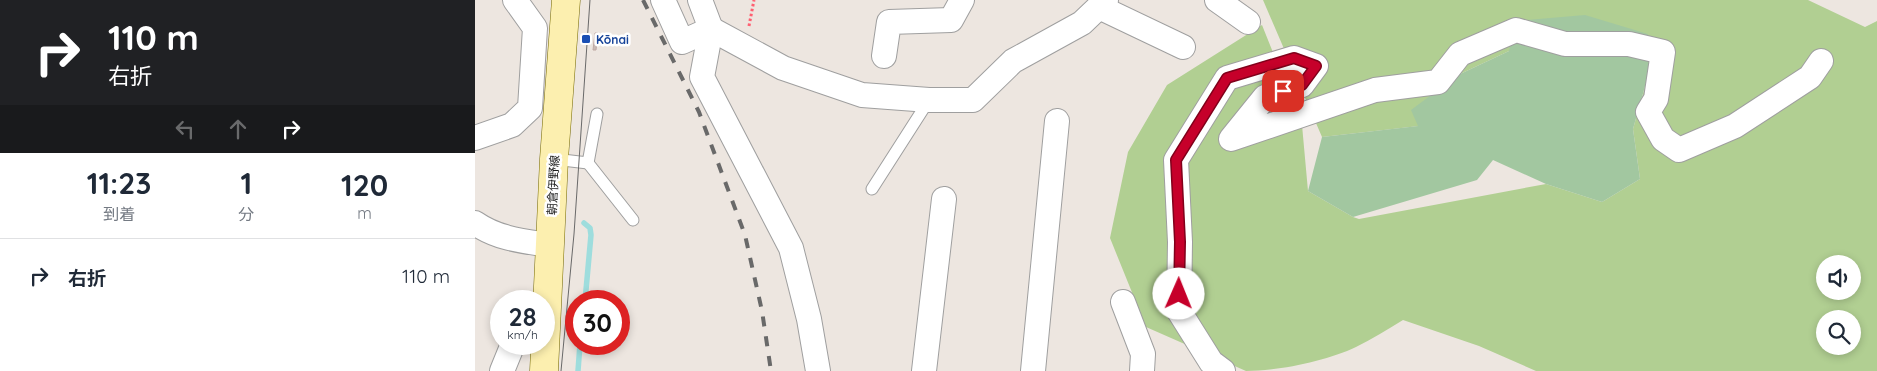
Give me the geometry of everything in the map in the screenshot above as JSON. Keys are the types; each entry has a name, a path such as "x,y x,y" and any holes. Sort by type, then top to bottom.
{"main road":[{"name":"朝倉伊野線","path":"543,371 554,159 566,0"}],"street":[{"path":"475,138 513,125 530,108 535,28 515,0"},
{"path":"663,0 682,42 711,30"},
{"path":"700,0 711,30 701,77 791,248 809,320 818,371"},
{"path":"884,56 889,22 951,20 962,0"},
{"path":"1217,0 1248,22"},
{"path":"711,30 783,68 862,95 929,100 973,100 1013,62 1082,23 1103,3 1183,47"},
{"path":"1223,371 1211,362 1179,311 1180,242 1176,160 1227,78 1294,58 1316,66 1302,85 1265,97 1231,139 1375,90 1439,82 1460,54 1516,30 1565,44 1629,44 1663,52 1656,99 1648,112 1663,139 1679,150 1735,126 1810,77 1821,61"},
{"path":"1033,371 1057,120"},
{"path":"924,371 944,199"},
{"path":"475,223 485,230 509,239 550,245"},
{"path":"540,290 548,275"},
{"path":"1123,302 1143,354 1142,371"},
{"path":"502,371 509,355"}],"lane":[{"path":"872,189 929,100"},
{"path":"589,163 597,114"},
{"path":"554,159 589,163 633,220"}],"green space":[{"path":"1263,0 1808,0 1865,27 1877,21 1877,371 1536,371 1479,346 1403,320 1356,347 1331,357 1287,367 1246,371 1146,327 1110,238 1128,152 1167,85 1262,25 1302,125 1308,191 1359,219 1546,184 1602,202 1640,179 1633,129 1649,72 1509,51 1458,75 1419,126 1322,137"},
{"path":"1585,15 1648,34 1649,72 1633,129 1640,179 1602,202 1546,184 1493,160 1477,180 1353,217 1308,191 1322,137 1418,126 1411,110 1458,75 1509,51 1515,21"}],"building":[{"path":"595,33 598,33 596,50 593,50"}],"waterway":[{"path":"584,223 590,228 591,235 586,290"},
{"path":"578,371 579,355"}],"tram line":[{"path":"561,371 574,234 590,0"}],"railway":[{"path":"643,0 699,112 745,235 762,311 771,371"}],"place":[{"name":"Kōnai","path":"586,39"}],"route":[{"path":"1179,294 1180,242 1176,160 1227,78 1294,58 1316,66 1302,85 1283,91"}]}
